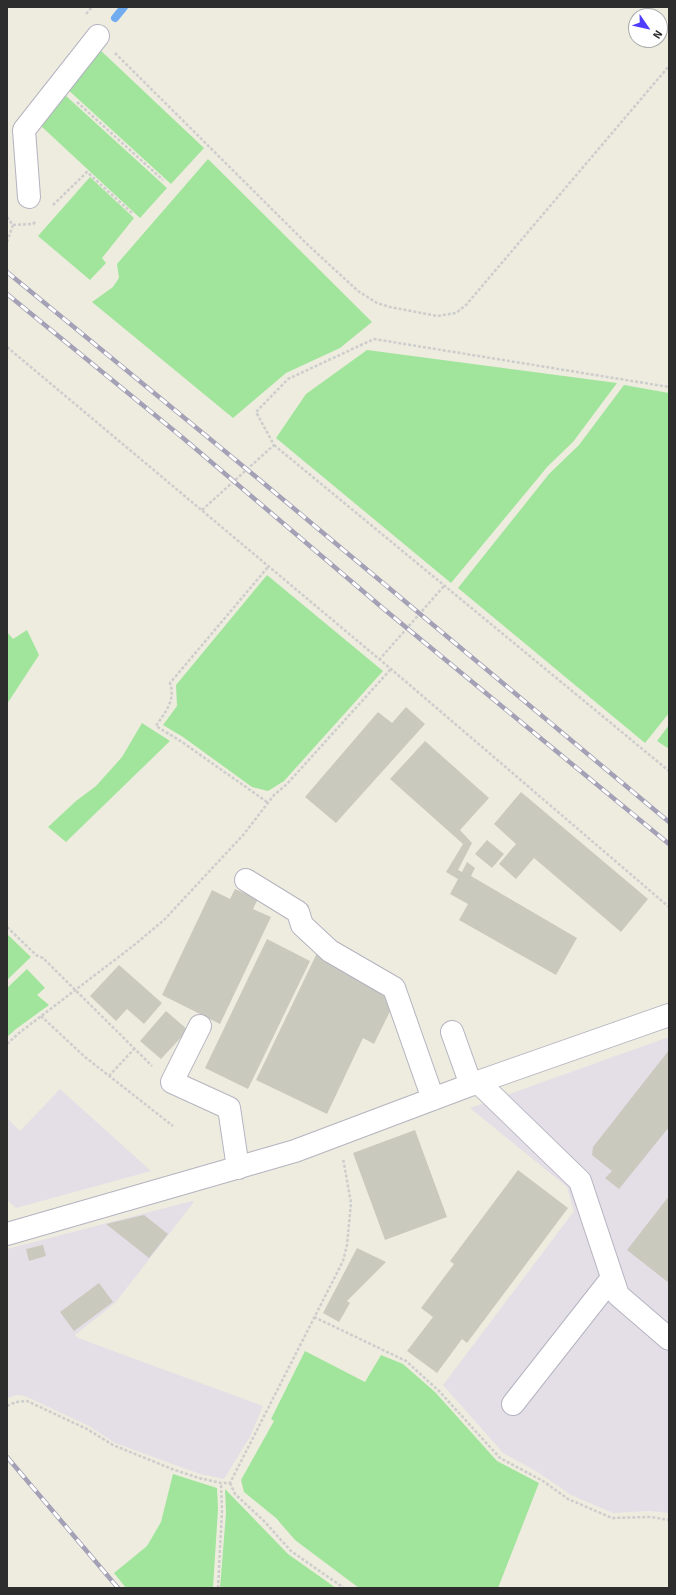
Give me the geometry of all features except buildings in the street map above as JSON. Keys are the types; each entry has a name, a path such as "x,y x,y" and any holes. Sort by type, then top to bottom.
{"street":[{"path":"29,197 24,130 98,36"},
{"path":"246,880 298,912 302,925 330,951 394,988 433,1099"},
{"path":"7,1234 238,1168 302,1156 341,1134 475,1083 669,1015"},
{"path":"200,1026 172,1082 229,1108 238,1168"},
{"path":"452,1032 475,1083 580,1182 618,1295 669,1339"},
{"path":"514,1404 612,1278"}],"path":[{"path":"98,36 308,245 358,290 377,303 437,316 456,313 466,306 669,66"},
{"path":"59,86 163,180"},
{"path":"49,209 87,172 133,214"},
{"path":"7,217 13,225"},
{"path":"13,225 33,224 38,219"},
{"path":"7,242 13,225"},
{"path":"669,387 374,339 288,379 256,412 274,445 669,771"},
{"path":"7,347 391,669 669,907"},
{"path":"202,510 274,445"},
{"path":"267,802 182,742 156,726 171,705 172,691 170,684 268,567"},
{"path":"379,660 444,586"},
{"path":"7,1044 164,920 244,834 267,802 287,784 391,669"},
{"path":"7,927 36,956 43,958 134,1049 172,1082"},
{"path":"41,1016 85,1057 173,1126"},
{"path":"109,1076 134,1049"},
{"path":"230,1483 343,1261 347,1245 351,1204 344,1164 341,1134"},
{"path":"314,1317 406,1361 439,1391 500,1458 542,1481 568,1500 612,1518 650,1517 669,1520"},
{"path":"7,1406 16,1402 27,1402 87,1430 113,1445 172,1469 199,1478 221,1483 230,1483"},
{"path":"218,1588 222,1511 221,1483"},
{"path":"230,1483 235,1494 264,1521 291,1551 344,1588"},
{"path":"348,1588 354,1588"}],"shaded area":[{"path":"669,1037 669,1513 649,1511 613,1513 571,1495 536,1471 503,1453 443,1385 574,1211 567,1187 470,1108"},
{"path":"60,1089 151,1171 16,1208 7,1200 7,1118 20,1131"},
{"path":"192,1201 194,1202 115,1303 75,1335 78,1338 263,1406 250,1437 224,1479 200,1474 115,1443 89,1426 25,1396 17,1395 7,1398 7,1249"}],"green space":[{"path":"97,47 204,148 171,184 65,87"},
{"path":"65,95 167,188 140,218 41,126"},
{"path":"208,159 372,322 340,348 286,373 233,418 92,302 113,287 119,278 117,264"},
{"path":"90,177 134,218 102,258 106,263 90,280 38,236"},
{"path":"367,350 617,383 573,442 548,466 451,583 276,438 306,394"},
{"path":"624,385 669,393 669,713 645,743 458,588 549,474 579,445"},
{"path":"267,575 383,671 284,781 268,791 252,787 183,737 163,725 177,706 176,685"},
{"path":"27,630 39,655 7,704 7,632 13,639"},
{"path":"142,723 170,741 66,842 48,827 76,801 96,786 122,757"},
{"path":"669,725 669,749 657,741"},
{"path":"7,934 31,957 7,980"},
{"path":"27,969 45,988 37,995 49,1005 7,1037 7,988"},
{"path":"305,1351 365,1382 381,1355 403,1364 435,1392 497,1461 539,1483 498,1588 359,1588 295,1540 276,1518 244,1492 241,1480 274,1421 271,1419"},
{"path":"173,1474 217,1488 218,1509 213,1588 126,1588 114,1573 147,1546 161,1522"},
{"path":"225,1489 288,1554 336,1588 220,1588 226,1513"}],"waterway":[{"path":"115,18 124,7"}],"railway":[{"path":"7,272 255,476 669,822"},
{"path":"7,294 183,438 385,610 669,844"},
{"path":"7,1457 118,1588"}]}
